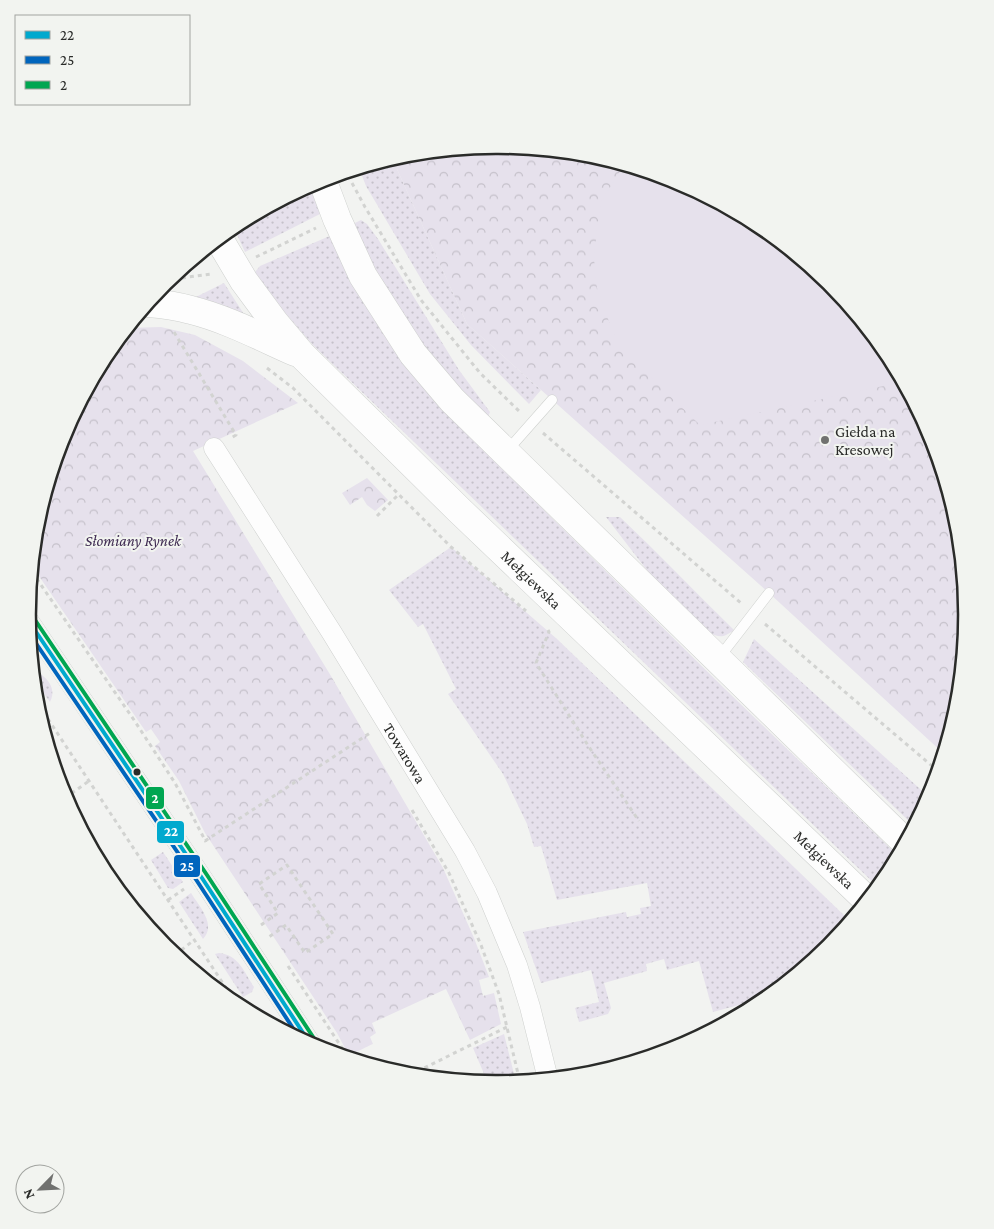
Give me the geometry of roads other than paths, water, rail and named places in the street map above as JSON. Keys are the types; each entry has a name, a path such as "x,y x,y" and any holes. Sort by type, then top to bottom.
{"main road":[{"path":"325,187 337,219 363,276 413,354 452,400 900,837"},
{"name":"Mełgiewska","path":"223,245 244,281 275,324 302,355 458,509 862,896"},
{"path":"157,304 190,309 215,317 302,355"}],"street":[{"name":"Towarowa","path":"214,448 332,633 466,851 487,893 517,965 546,1072"},
{"path":"37,633 202,878 303,1032"}],"lane":[{"path":"505,453 552,400"},
{"path":"718,660 769,592"}],"place":[{"name":"Giełda na Kresowej","path":"825,440"}],"park label":[{"name":"Słomiany Rynek","path":"133,540"}]}
